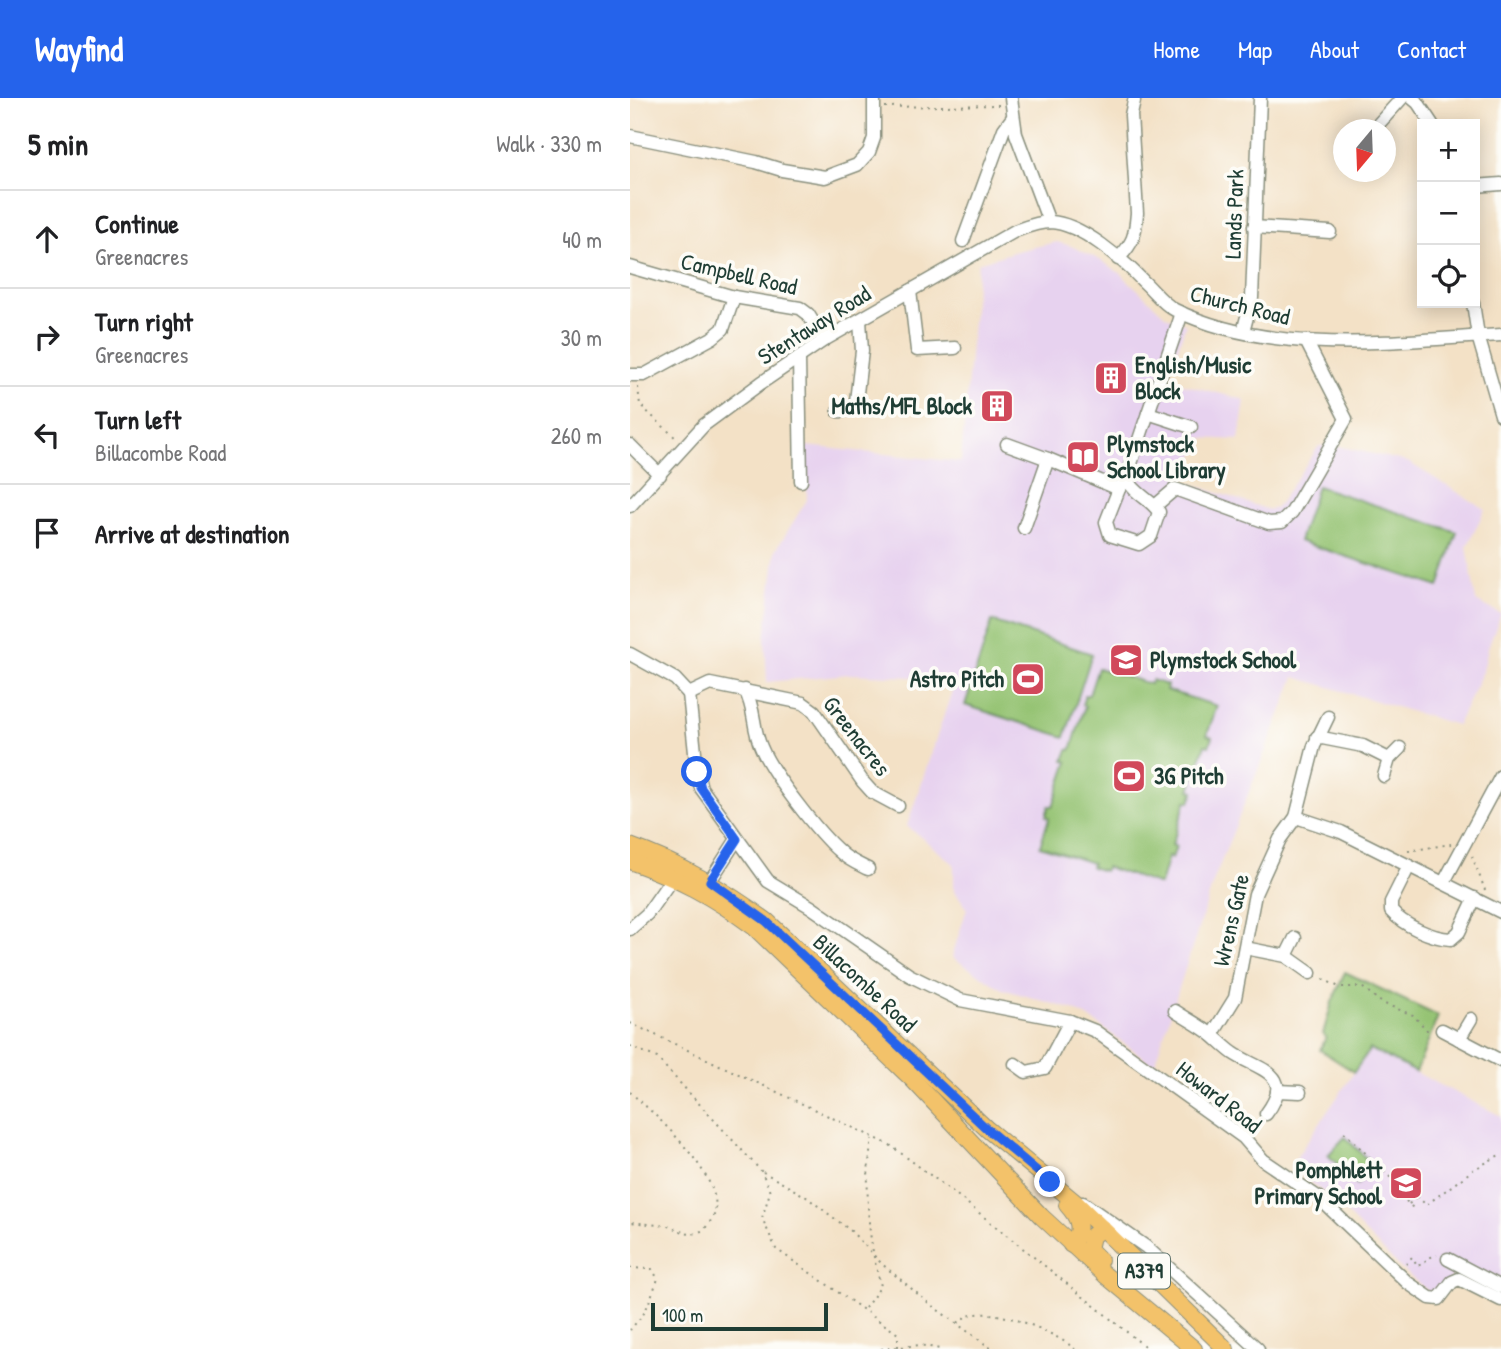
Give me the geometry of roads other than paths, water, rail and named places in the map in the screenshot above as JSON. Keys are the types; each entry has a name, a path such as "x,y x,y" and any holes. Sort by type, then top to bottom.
{"main road":[{"name":"Billacombe Road","path":"630,846 662,857 710,881 766,921 1035,1170 1108,1226 1126,1254 1227,1349"},
{"name":"Billacombe Road","path":"630,861 673,877 729,909 784,954 913,1080 979,1152 1071,1245 1194,1349"},
{"name":"A379","path":"1035,1170 1077,1216 1079,1233 1071,1245"},
{"name":"A379","path":"1108,1226 1093,1236 1089,1249 1137,1300"}],"street":[{"name":"Lands Park","path":"1243,332 1252,298 1260,98"},
{"path":"1383,119 1402,98"},
{"path":"1412,98 1429,119"},
{"path":"1118,259 1133,243 1136,229 1131,115 1134,101"},
{"path":"630,136 825,177 856,166 869,152 874,138 874,103"},
{"path":"1011,106 1016,134 1049,222"},
{"path":"963,241 1011,106"},
{"path":"1480,186 1501,184"},
{"name":"Church Road","path":"1049,222 1082,232 1118,259 1171,308 1243,332 1306,341 1501,335"},
{"name":"Stentaway Road","path":"630,506 704,425 824,340 1014,231 1049,222"},
{"path":"1254,227 1330,232"},
{"name":"Campbell Road","path":"630,267 733,297 800,308 808,314 824,340"},
{"path":"910,291 917,350 955,348"},
{"path":"633,376 644,375 712,338 723,329 733,297"},
{"path":"1474,308 1478,336 1501,415"},
{"path":"1007,444 1122,484 1133,491 1155,506 1159,512 1151,536 1139,544 1110,535 1106,522 1122,484 1148,413 1182,313"},
{"path":"838,411 845,412 852,408 856,401 862,351 860,320"},
{"path":"1155,506 1175,489 1269,523 1282,522 1292,512 1346,419 1306,341"},
{"path":"799,357 801,481"},
{"path":"1148,413 1191,427"},
{"path":"630,445 660,475"},
{"path":"1024,528 1048,459"},
{"path":"630,654 675,679 689,694 701,788 737,839 710,881"},
{"name":"Greenacres","path":"689,694 710,684 803,702 814,711 872,792 898,806"},
{"path":"745,690 753,705 759,745 770,765 809,818 839,852 868,869"},
{"name":"Wrens Gate","path":"1212,1035 1235,998 1255,894 1280,839 1296,817 1317,737 1328,717"},
{"path":"1317,737 1363,746 1389,759"},
{"path":"1384,776 1389,759 1400,748"},
{"path":"1444,882 1501,776"},
{"path":"1296,817 1341,832 1409,866 1480,896 1501,912"},
{"name":"Howard Road","path":"737,839 768,881 811,907 909,975 960,1000 1070,1021 1095,1031 1244,1138 1263,1160 1319,1198 1398,1273 1430,1298 1439,1299 1452,1282 1459,1279 1501,1300"},
{"path":"1409,866 1391,902 1391,911 1397,919 1439,938 1451,939 1459,932 1480,896"},
{"path":"630,929 647,914 673,877"},
{"path":"1286,956 1295,938"},
{"path":"1245,948 1286,956 1310,973"},
{"path":"1175,1011 1242,1059 1266,1069 1273,1076 1277,1091 1275,1103 1266,1114"},
{"path":"1459,1039 1471,1020"},
{"path":"1015,1064 1026,1072 1045,1068 1070,1021"},
{"path":"1442,1030 1501,1060"},
{"path":"1277,1091 1300,1092"},
{"name":"Billacombe Road","path":"1108,1226 1146,1247 1258,1349"},
{"path":"1448,1259 1500,1283"}],"place":[{"name":"English/Music Block","path":"1111,378"},
{"name":"Maths/MFL Block","path":"997,406"},
{"name":"Plymstock School Library","path":"1083,457"},
{"name":"Plymstock School","path":"1126,660"},
{"name":"Astro Pitch","path":"1028,679"},
{"name":"3G Pitch","path":"1129,776"},
{"name":"Pomphlett Primary School","path":"1406,1183"}]}
